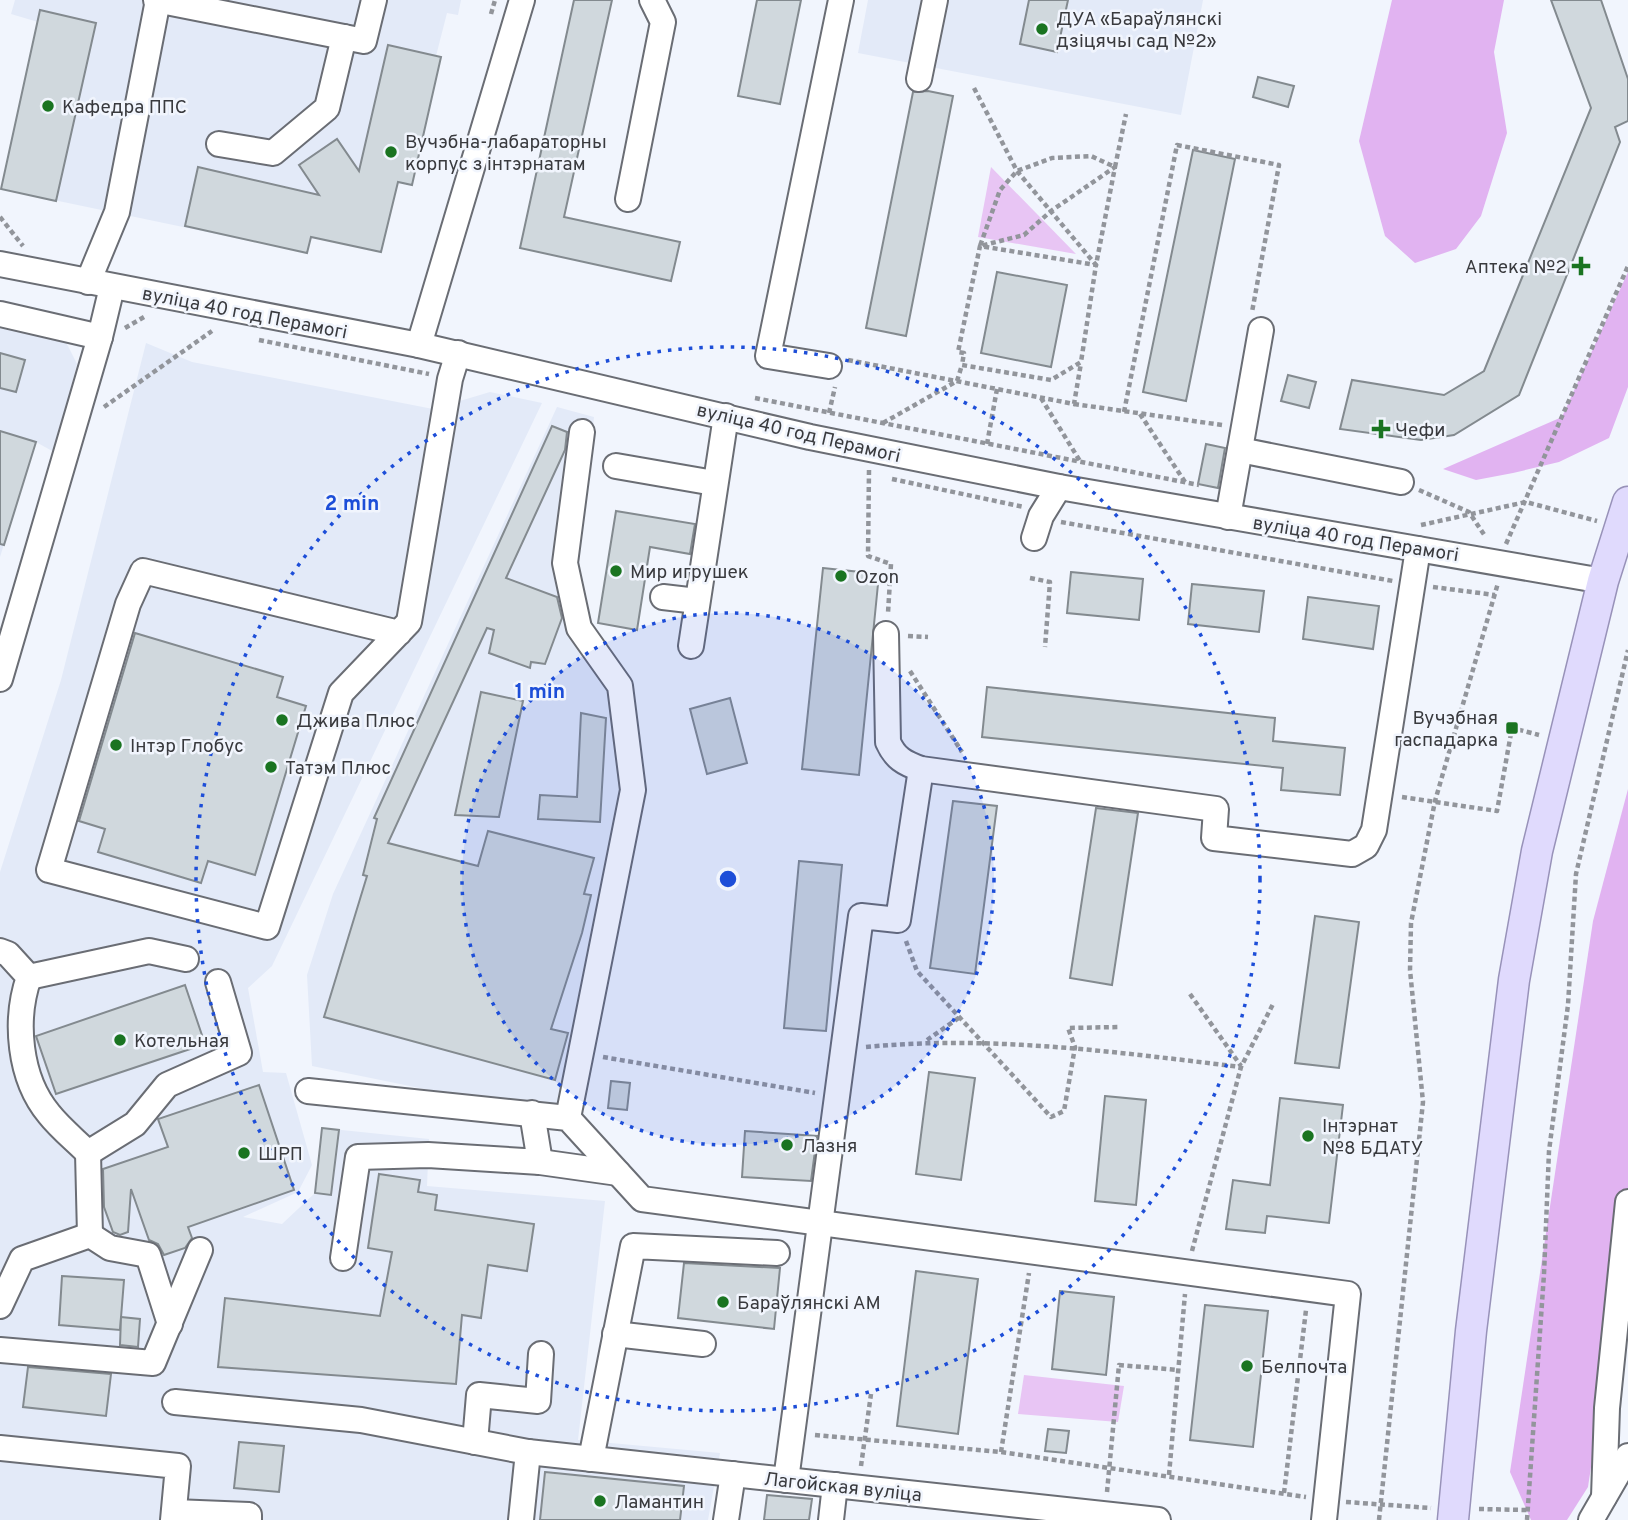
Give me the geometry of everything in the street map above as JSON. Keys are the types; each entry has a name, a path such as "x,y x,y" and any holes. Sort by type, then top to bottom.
{"main road":[{"path":"1454,1514 1471,1331 1514,980 1537,851 1603,581 1624,515"}],"street":[{"path":"0,679 102,332 100,284 117,212 157,0 364,41 374,0"},
{"path":"419,345 522,0"},
{"path":"628,199 663,22 652,0"},
{"path":"835,370 768,356 841,0"},
{"path":"919,79 934,0"},
{"path":"219,144 273,153 327,108 344,37"},
{"name":"вуліца 40 год Перамогі","path":"0,264 457,353 810,437 1059,487 1228,517 1420,537 1504,563 1603,581"},
{"path":"0,314 102,332"},
{"path":"1228,517 1240,450 1256,323"},
{"path":"399,633 143,570 128,604 49,870 267,927 341,693 399,633 409,622 450,379 457,353"},
{"path":"691,646 726,416"},
{"path":"568,1118 621,839 633,790 620,686 579,628 565,563 582,432"},
{"path":"1240,450 1401,482"},
{"path":"615,466 714,483"},
{"path":"1037,527 1059,487"},
{"path":"886,634 888,742 894,755 921,769 1216,809 1214,838 1352,854 1366,846 1374,830 1420,537"},
{"path":"663,597 697,601"},
{"path":"786,1480 861,916 898,920 921,769"},
{"path":"0,951 8,954 29,977"},
{"path":"29,977 149,951 186,959"},
{"path":"29,977 18,1022 30,1081 48,1112 88,1153 90,1235"},
{"path":"88,1153 135,1124 167,1085 239,1053 218,982"},
{"path":"308,1091 568,1118 642,1199 820,1225 1348,1293 1325,1510"},
{"path":"532,1113 540,1162"},
{"path":"343,1258 358,1157 428,1155 540,1162 618,1173"},
{"path":"1604,1496 1607,1408 1628,1202"},
{"path":"0,1306 22,1259 90,1235"},
{"path":"90,1235 110,1248 148,1255 170,1324"},
{"path":"591,1459 633,1246 777,1253"},
{"path":"0,1350 153,1363 200,1250"},
{"path":"615,1334 703,1344"},
{"path":"475,1442 479,1395 538,1401 541,1354"},
{"name":"Лагойская вуліца","path":"175,1402 361,1420 528,1452 847,1486 972,1510 1066,1515 1105,1514 1158,1520"},
{"path":"0,1448 178,1466 174,1516 249,1515 249,1520"},
{"path":"521,1520 528,1452"},
{"path":"1591,1520 1628,1456"},
{"path":"726,1520 733,1474"},
{"path":"831,1520 847,1486"}],"path":[{"path":"974,88 1017,171 1096,265"},
{"path":"1074,404 1096,265 1126,114"},
{"path":"1124,412 1177,145 1279,165 1256,323"},
{"path":"882,423 957,381 964,353 958,352 980,246 1000,190 1017,171 1052,158 1091,156 1115,167"},
{"path":"980,246 1024,235 1051,211 1115,167"},
{"path":"0,217 30,255"},
{"path":"980,246 1096,265"},
{"path":"1379,1520 1423,1102 1410,970 1411,923 1435,801 1504,563 1507,540 1628,266"},
{"path":"102,332 121,331 141,316 152,319"},
{"path":"201,328 226,333"},
{"path":"73,428 212,331"},
{"path":"252,339 450,379"},
{"path":"962,365 1051,380 1082,362"},
{"path":"829,413 835,370 957,381 1074,404 1232,426"},
{"path":"987,444 997,389"},
{"path":"1041,398 1080,462"},
{"path":"1140,414 1186,483"},
{"path":"869,475 1022,506 1037,527 1072,525 1413,584 1494,595"},
{"path":"1401,482 1469,512 1485,536"},
{"path":"1420,537 1469,512 1526,502 1624,515"},
{"path":"1030,578 1051,582 1045,647"},
{"path":"1527,1520 1544,1273 1549,1151 1568,1005 1576,874 1628,650"},
{"path":"1379,795 1497,811 1512,728"},
{"path":"898,920 917,971 1051,1117 1064,1111 1075,1047 1068,1028 1119,1027"},
{"path":"1190,994 1241,1067"},
{"path":"1169,1475 1186,1272 1241,1067 1274,1002"},
{"path":"926,1041 960,1017"},
{"path":"843,1049 926,1041 981,1042 1075,1047 1241,1067"},
{"path":"582,1054 837,1096"},
{"path":"1001,1452 1033,1251"},
{"path":"1284,1493 1309,1288"},
{"path":"1105,1514 1119,1365 1178,1370"},
{"path":"847,1486 865,1439 871,1394"},
{"path":"792,1433 1001,1452 1169,1475 1284,1493 1325,1510 1381,1507 1454,1514 1527,1510"}],"shaded area":[{"path":"15,0 461,0 458,15 447,13 436,56 441,57 412,185 397,182 381,252 311,237 307,253 1,189 38,22 11,14"},
{"path":"868,0 1203,0 1181,115 858,53"},
{"path":"1392,0 1504,0 1494,52 1507,133 1481,216 1456,249 1415,263 1385,236 1359,141"},
{"path":"991,167 1076,254 978,237"},
{"path":"1628,272 1628,387 1609,438 1559,462 1476,480 1443,469 1562,417"},
{"path":"0,325 63,336 77,364 54,452 36,442 0,557"},
{"path":"146,343 192,362 433,409 490,392 542,403 272,966 248,988 263,1072 286,1073 312,1165 298,1192 243,1217 282,1224 315,1193 322,1128 429,1139 427,1186 605,1201 578,1440 720,1453 708,1520 0,1520 0,872 61,680"},
{"path":"557,407 594,417 573,624 614,701 620,807 559,1105 488,1102 312,1066 307,975 333,894"},
{"path":"1628,789 1628,1220 1588,1487 1567,1520 1531,1520 1510,1472 1593,921"},
{"path":"1024,1375 1124,1386 1118,1422 1018,1414"}],"building":[{"path":"574,0 612,0 564,217 680,242 671,281 520,248"},
{"path":"757,0 801,0 780,104 738,96"},
{"name":"ДУА «Бараўлянскі дзіцячы сад №2»","path":"1029,0 1068,0 1057,52 1020,44"},
{"path":"1551,0 1601,0 1628,79 1628,121 1615,127 1620,142 1519,395 1454,435 1421,440 1340,429 1352,380 1444,395 1484,371 1591,108"},
{"name":"Кафедра ППС","path":"40,10 96,23 56,201 1,189"},
{"name":"Вучэбна-лабараторны корпус з інтэрнатам","path":"388,45 441,57 412,185 398,182 381,252 311,237 307,253 185,226 198,167 319,195 299,165 337,139 359,171"},
{"path":"1258,77 1294,86 1288,107 1253,97"},
{"path":"928,91 953,96 906,336 866,328 913,92"},
{"path":"1193,150 1235,159 1186,401 1143,392"},
{"path":"997,272 1067,285 1051,367 981,353"},
{"path":"0,353 25,360 16,392 0,388"},
{"path":"1288,375 1316,382 1309,408 1281,401"},
{"path":"552,426 567,432 565,450 506,578 557,597 562,618 545,664 531,662 530,668 489,653 494,630 487,628 388,843 478,866 488,831 594,858 584,894 591,895 582,933 551,1029 568,1033 555,1080 324,1017 367,876 363,875 377,819 374,818"},
{"path":"0,431 36,442 4,545 0,544"},
{"path":"1206,444 1225,448 1218,488 1198,484"},
{"path":"616,511 695,524 690,554 650,547 637,630 598,623"},
{"path":"823,568 879,574 859,775 802,769"},
{"path":"1071,572 1143,579 1139,620 1067,613"},
{"path":"1192,584 1264,591 1259,632 1188,624"},
{"path":"1308,597 1379,606 1373,649 1303,639"},
{"path":"135,633 283,677 277,697 306,706 255,875 208,861 201,883 98,852 105,829 79,821"},
{"path":"987,687 1275,718 1273,741 1345,748 1340,795 1281,790 1283,768 982,737"},
{"path":"481,692 523,701 499,817 455,815"},
{"path":"730,698 747,763 707,774 690,709"},
{"path":"581,713 606,718 600,822 538,819 540,795 577,797"},
{"path":"953,801 997,806 975,974 930,968"},
{"path":"1096,808 1138,813 1112,985 1070,978"},
{"path":"799,861 842,865 826,1031 784,1028"},
{"path":"1315,916 1359,922 1339,1068 1295,1063"},
{"name":"Котельная","path":"185,985 205,1044 56,1094 36,1036"},
{"path":"929,1072 975,1078 961,1180 916,1174"},
{"path":"611,1081 630,1083 627,1110 608,1108"},
{"path":"259,1085 294,1190 188,1227 192,1238 185,1248 164,1255 158,1244 149,1240 131,1189 128,1232 120,1235 113,1232 104,1207 103,1169 168,1147 158,1119"},
{"path":"1105,1096 1146,1100 1136,1205 1095,1201"},
{"name":"Інтэрнат №8 БДАТУ","path":"1280,1098 1343,1105 1329,1223 1267,1216 1265,1233 1226,1229 1233,1180 1270,1185"},
{"path":"322,1128 339,1130 331,1195 315,1193"},
{"path":"745,1131 817,1136 811,1181 742,1177"},
{"path":"379,1174 420,1180 418,1192 437,1195 435,1210 534,1224 527,1271 488,1265 481,1318 462,1315 456,1384 218,1367 225,1298 380,1316 392,1252 368,1248"},
{"path":"684,1263 780,1268 774,1329 678,1318"},
{"path":"916,1271 978,1279 958,1434 897,1426"},
{"path":"62,1276 124,1280 120,1330 59,1325"},
{"path":"1060,1291 1114,1297 1106,1375 1052,1369"},
{"path":"1205,1305 1268,1311 1253,1447 1190,1440"},
{"path":"121,1317 140,1319 138,1347 120,1345"},
{"path":"28,1367 111,1374 106,1416 23,1407"},
{"path":"1048,1429 1069,1431 1066,1453 1045,1451"},
{"path":"239,1442 284,1446 279,1492 234,1488"},
{"path":"545,1472 684,1486 680,1520 540,1520"},
{"path":"767,1495 812,1499 809,1520 764,1520"}],"place":[{"name":"ДУА «Бараўлянскі дзіцячы сад №2»","path":"1042,29"},
{"name":"Кафедра ППС","path":"48,106"},
{"name":"Вучэбна-лабараторны корпус з інтэрнатам","path":"391,152"},
{"name":"Аптека №2","path":"1581,266"},
{"name":"Чефи","path":"1381,429"},
{"name":"Мир игрушек","path":"616,571"},
{"name":"Ozon","path":"841,576"},
{"name":"Джива Плюс","path":"282,720"},
{"name":"Вучэбная гаспадарка","path":"1512,728"},
{"name":"Інтэр Глобус","path":"116,745"},
{"name":"Татэм Плюс","path":"271,767"},
{"name":"Котельная","path":"120,1040"},
{"name":"Інтэрнат №8 БДАТУ","path":"1308,1136"},
{"name":"Лазня","path":"787,1145"},
{"name":"ШРП","path":"244,1153"},
{"name":"Бараўлянскі АМ","path":"723,1302"},
{"name":"Белпочта","path":"1247,1366"},
{"name":"Ламантин","path":"600,1501"}]}
